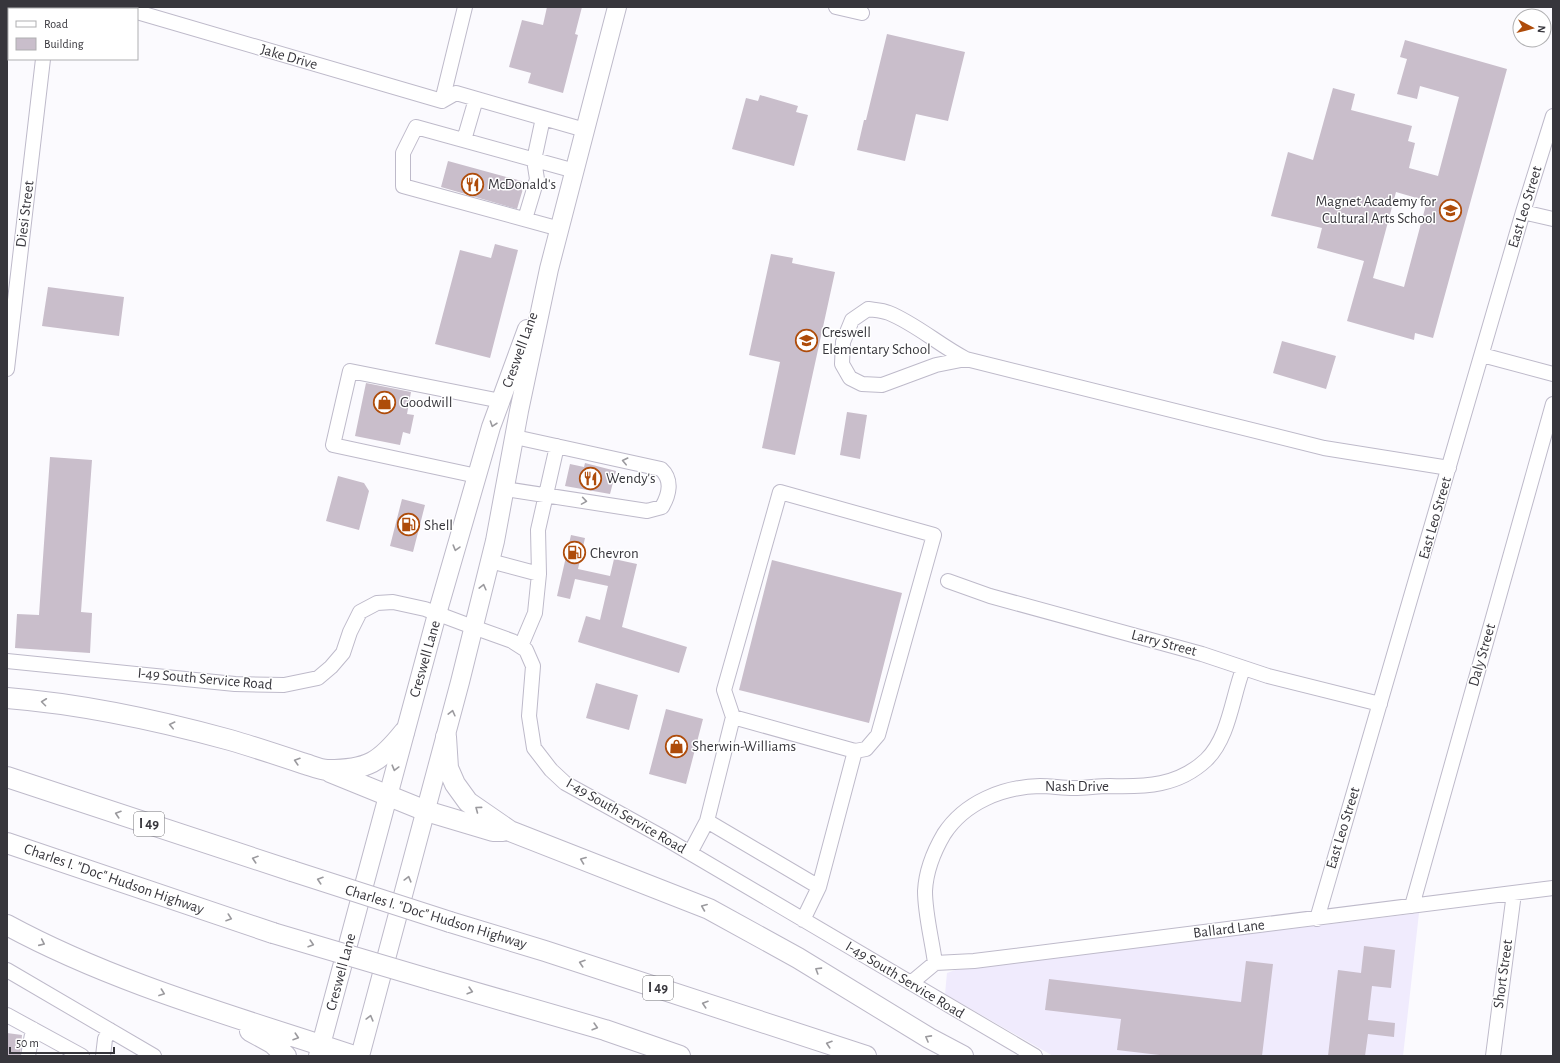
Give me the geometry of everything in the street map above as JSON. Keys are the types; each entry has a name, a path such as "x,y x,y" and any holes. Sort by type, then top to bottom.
{"highway":[{"path":"7,698 73,706 134,716 231,740 326,770 426,811 493,831 510,831"},
{"path":"326,770 356,768 376,762 388,752 404,732"},
{"path":"446,737 448,768 455,784 468,802 510,831 709,909 798,958 929,1038 963,1056"},
{"name":"Charles I. \"Doc\" Hudson Highway","path":"7,777 292,871 545,951 866,1056"},
{"name":"Charles I. \"Doc\" Hudson Highway","path":"7,842 273,933 605,1030 680,1056"},
{"path":"7,925 92,965 320,1051 354,1056"},
{"path":"206,1008 272,1043 286,1056"}],"main road":[{"name":"Creswell Lane","path":"360,1056 446,737 490,561 549,269 617,7"},
{"name":"Creswell Lane","path":"320,1051 404,732 477,476 501,401 549,269"}],"street":[{"path":"442,101 465,7"},
{"path":"836,7 862,13"},
{"name":"Jake Drive","path":"138,12 442,101"},
{"name":"Diesi Street","path":"7,369 14,257 43,60"},
{"path":"442,101 456,93 585,130"},
{"path":"464,140 476,99"},
{"name":"East Leo Street","path":"1316,919 1523,212 1553,116"},
{"path":"525,219 537,178 534,160 543,118"},
{"path":"560,229 403,186 403,154 416,127 575,171"},
{"path":"1523,212 1553,219"},
{"path":"966,359 936,366 882,385 862,384 850,378 842,364 843,342 852,320 868,309 887,312 905,321 946,349 966,359 1324,448 1449,468"},
{"path":"1482,355 1553,374"},
{"path":"477,476 333,445 350,371 501,401"},
{"name":"Daly Street","path":"1412,906 1553,404"},
{"path":"505,489 648,511 662,507 667,498 670,486 666,474 661,469 515,437"},
{"path":"521,646 536,613 539,574 538,530 557,446"},
{"path":"690,853 707,821 733,717 724,690 780,492 934,535 878,734 866,749 855,751 733,717"},
{"path":"490,561 539,574"},
{"name":"Larry Street","path":"948,581 990,596 1202,654 1243,669 1380,704"},
{"name":"I-49 South Service Road","path":"7,660 235,684 284,686 318,678 332,667 343,653 350,632 360,612 377,603 394,602 437,614 512,641 526,650 533,666 529,716 534,748 551,770 565,783 690,853 1035,1056"},
{"name":"Nash Drive","path":"935,963 925,892 932,858 949,827 962,814 986,798 1007,791 1040,786 1074,788 1091,786 1143,787 1162,784 1178,779 1202,763 1218,745 1243,669"},
{"path":"804,920 819,887 855,751"},
{"path":"707,821 819,887"},
{"name":"Ballard Lane","path":"935,963 974,961 1553,888"},
{"name":"Short Street","path":"1493,1056 1514,893"},
{"path":"911,983 935,963"},
{"path":"7,970 154,1056"},
{"path":"7,1015 77,1055"},
{"path":"28,1056 33,1029"},
{"path":"103,1056 105,1039 110,1030"}],"shaded area":[{"path":"1419,913 1403,1056 1053,1056 945,994 947,973 955,970"}],"building":[{"path":"547,7 582,7 575,34 578,35 563,93 528,83 531,73 509,67 522,20 543,25"},
{"path":"887,34 965,52 948,121 916,114 905,161 857,150 864,120 866,120"},
{"path":"1405,40 1507,69 1433,338 1415,333 1414,340 1347,321 1364,261 1317,248 1322,228 1271,216 1288,152 1313,160 1333,88 1355,94 1351,110 1412,126 1408,141 1415,143 1409,168 1438,176 1459,97 1420,86 1417,99 1397,94 1407,59 1400,57","holes":["1396,192 1427,201 1404,287 1373,278"]},
{"path":"760,95 798,106 796,112 808,115 794,166 732,149 746,98 758,101"},
{"path":"448,161 525,182 517,209 441,187"},
{"path":"495,244 518,250 490,358 435,344 460,250 491,258"},
{"path":"771,254 793,258 792,263 835,272 795,455 762,448 780,362 749,355"},
{"path":"48,287 124,297 119,336 42,326"},
{"path":"1282,341 1336,356 1326,389 1273,373"},
{"name":"Goodwill","path":"366,383 411,392 407,414 414,415 410,434 403,432 400,445 355,436"},
{"path":"847,412 867,415 860,459 840,455"},
{"path":"50,457 92,460 81,612 92,613 90,653 15,648 17,614 39,615"},
{"name":"Wendy's","path":"585,463 616,471 610,494 565,486 570,464 584,467"},
{"path":"338,476 364,483 369,491 359,530 326,521"},
{"name":"Shell","path":"402,499 425,505 413,552 390,546"},
{"path":"571,535 585,538 578,569 610,576 614,559 637,564 622,627 687,647 679,673 578,642 586,616 600,620 608,586 575,579 570,599 557,596"},
{"path":"772,560 902,593 869,723 739,690"},
{"path":"596,683 638,695 629,730 586,718"},
{"name":"Sherwin-Williams","path":"666,709 703,719 686,784 649,774"},
{"path":"1364,946 1395,950 1391,988 1372,986 1368,1020 1395,1023 1394,1037 1368,1034 1365,1056 1328,1056 1338,970 1361,973"},
{"path":"1246,961 1273,964 1262,1056 1168,1056 1117,1050 1121,1019 1045,1010 1049,979 1241,1002"},
{"path":"7,1033 22,1035 20,1056 7,1056"}],"place":[{"name":"McDonald's","path":"473,184"},
{"name":"Magnet Academy for Cultural Arts School","path":"1451,210"},
{"name":"Creswell Elementary School","path":"806,341"},
{"name":"Goodwill","path":"385,402"},
{"name":"Wendy's","path":"590,478"},
{"name":"Shell","path":"408,525"},
{"name":"Chevron","path":"574,553"},
{"name":"Sherwin-Williams","path":"676,746"}]}
